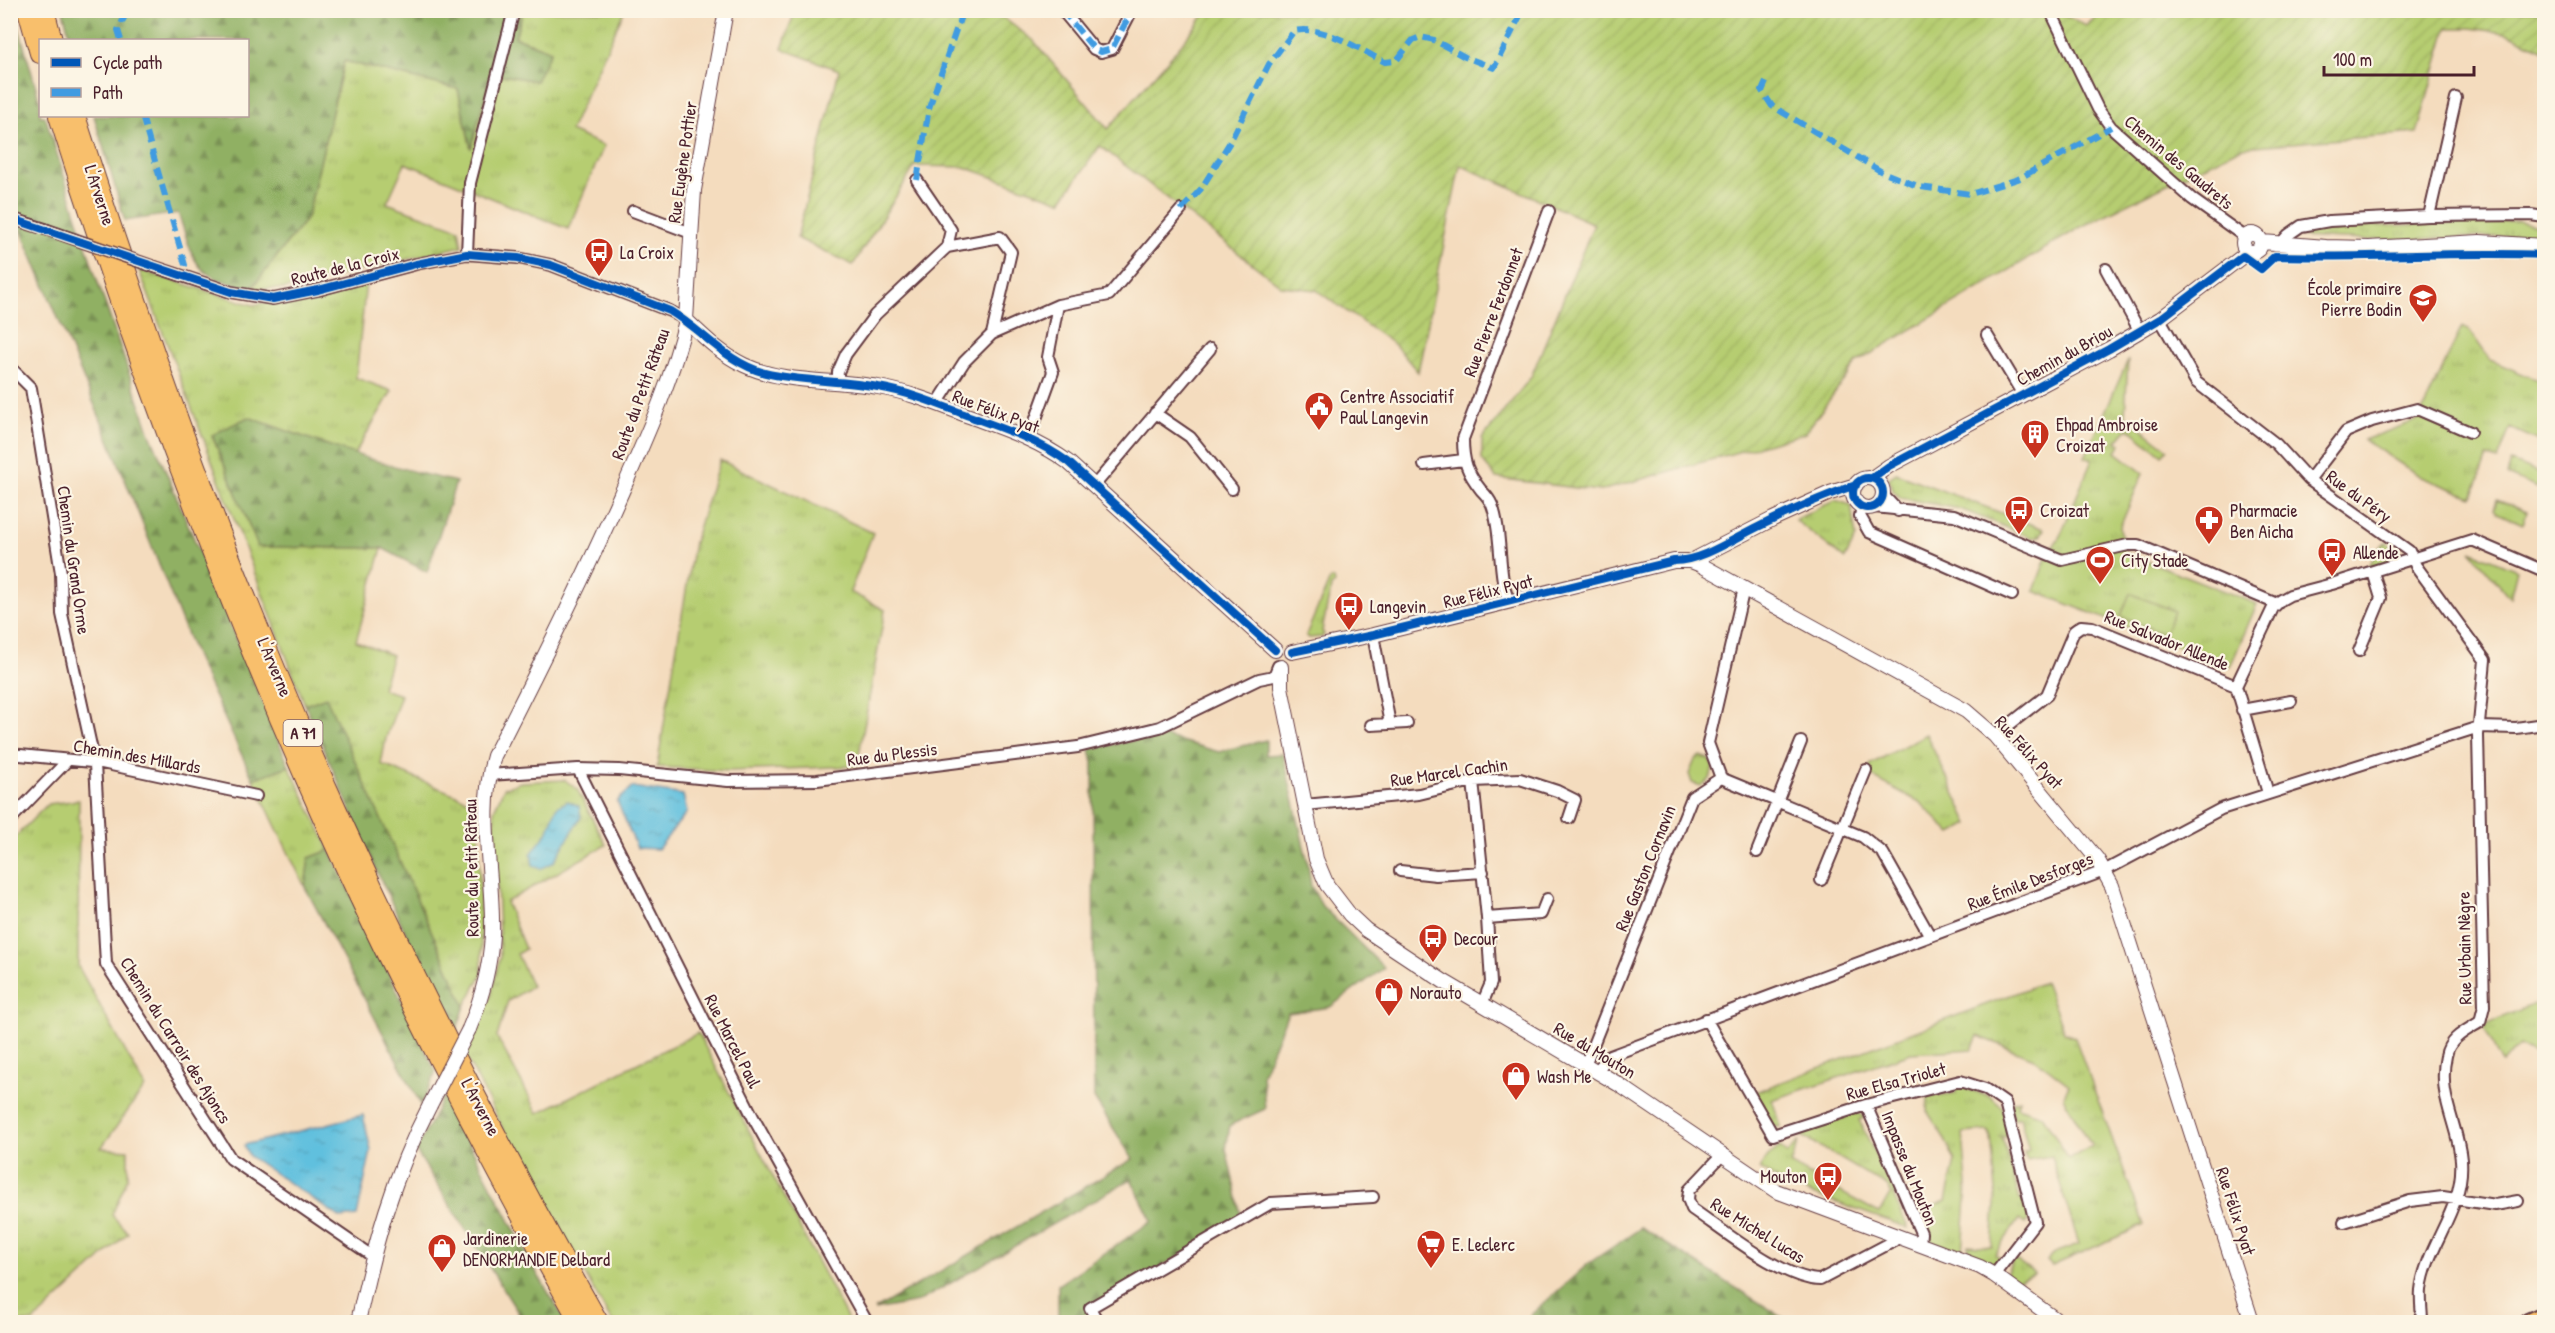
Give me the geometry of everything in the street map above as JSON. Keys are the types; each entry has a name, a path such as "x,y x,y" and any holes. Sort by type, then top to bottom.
{"highway":[{"path":"28,10 39,49"},
{"path":"44,10 52,39"},
{"name":"L'Arverne","path":"59,117 130,334 168,438 219,571 301,769 362,903 452,1086 580,1323"},
{"name":"L'Arverne","path":"75,117 185,442 305,738 365,871 457,1062 598,1323"}],"main road":[{"path":"2528,1323 2544,1315"}],"street":[{"path":"467,254 470,183 514,10"},
{"name":"Rue Eugène Pottier","path":"686,320 691,233 700,146 726,10"},
{"path":"1062,10 1095,49 1101,52 1112,49 1132,10"},
{"name":"Chemin des Gaudrets","path":"2050,10 2098,109 2111,127 2245,248"},
{"path":"2429,216 2456,98"},
{"path":"917,180 951,230 947,247"},
{"path":"938,404 964,362 992,334 1058,305 1109,295 1181,210"},
{"path":"633,211 691,233"},
{"name":"Rue Pierre Ferdonnet","path":"1463,460 1463,439 1469,418 1549,211"},
{"path":"2281,243 2301,226 2329,221 2429,216 2531,215 2544,217"},
{"name":"Route de la Croix","path":"10,218 231,292 273,298 318,290 416,264 467,254 518,258 552,265 670,311 686,320"},
{"path":"838,381 838,372 846,354 875,315 947,247 1000,237 1011,252 992,334"},
{"name":"Chemin du Briou","path":"1878,485 1890,466 2109,349 2160,319 2245,248 2256,252 2262,242 2281,243"},
{"path":"2281,243 2368,248 2480,242 2544,246"},
{"name":"Chemin du Briou","path":"2106,269 2139,330"},
{"path":"1029,438 1053,372 1048,357 1058,305"},
{"name":"Rue du Péry","path":"2160,319 2196,382 2276,444 2309,480 2409,551 2412,559 2485,660 2480,727"},
{"name":"Rue Félix Pyat","path":"686,320 710,342 743,364 765,373 881,387 938,404 1029,438 1050,449 1275,650"},
{"name":"Route du Petit Râteau","path":"358,1323 372,1256 400,1167 469,1029 487,980 492,935 485,818 489,775 494,756 572,603 650,428 682,339 686,320"},
{"name":"Chemin du Briou","path":"1987,335 2023,395"},
{"path":"1094,486 1210,349"},
{"name":"Chemin du Grand Orme","path":"10,367 31,388 62,573 62,614 95,764"},
{"path":"2309,480 2346,432 2372,421 2409,413 2417,409 2470,432"},
{"path":"1155,413 1190,437 1233,489"},
{"path":"1424,465 1463,460 1492,504 1501,547 1505,592 1509,601"},
{"path":"1691,561 1830,494 1854,490 1863,479 1878,485 1898,511"},
{"path":"1878,485 1882,500 1868,507 1860,516 1869,532 2012,595"},
{"path":"1854,490 1855,500 1868,507 1954,515 2062,560 2128,545 2138,545 2277,604"},
{"path":"2236,686 2277,604 2290,595 2373,572 2472,540 2544,571"},
{"name":"Rue Félix Pyat","path":"1292,652 1674,561 1691,561 1966,711 1995,736 2097,859 2112,886 2253,1323"},
{"path":"2359,651 2381,598 2373,572"},
{"path":"1744,588 1708,743 1721,778 1863,837 1883,853 1930,936"},
{"name":"Rue Salvador Allende","path":"1995,736 2047,695 2074,631 2081,626 2092,627 2236,686 2268,793"},
{"path":"1373,634 1390,723"},
{"path":"1283,646 1292,652 1292,661 1287,666 1280,666 1272,658 1275,650 1283,646"},
{"name":"Rue du Plessis","path":"489,775 578,769 620,770 728,782 817,780 1078,747 1160,727 1259,679 1274,676 1280,666"},
{"name":"Rue du Mouton","path":"1280,666 1281,687 1316,859 1327,885 1350,915 1387,945 1591,1068 1776,1191 1920,1244 1994,1275 2059,1323"},
{"path":"2242,710 2291,701"},
{"path":"1371,725 1407,723"},
{"name":"Rue Émile Desforges","path":"1591,1068 1610,1056 2104,870 2221,809 2480,727 2516,728 2544,724"},
{"name":"Rue Urbain Nègre","path":"2422,1323 2421,1290 2455,1197 2461,1160 2444,1093 2446,1055 2454,1038 2480,1022 2484,1006 2479,893 2478,735 2480,727"},
{"path":"1757,852 1801,742"},
{"name":"Chemin des Millards","path":"10,754 102,763 256,796"},
{"path":"10,820 68,760"},
{"name":"Chemin du Carroir des Ajoncs","path":"95,764 106,964 231,1160 372,1256"},
{"name":"Rue Marcel Paul","path":"578,769 754,1119 867,1323"},
{"path":"1821,880 1866,770"},
{"name":"Rue Marcel Cachin","path":"1305,806 1419,794 1473,781 1520,778 1575,800 1569,818"},
{"name":"Rue Gaston Cornavin","path":"1591,1068 1692,797 1721,778"},
{"path":"1473,781 1483,872 1491,983 1482,1004"},
{"path":"1400,871 1436,875 1483,872"},
{"path":"1487,918 1541,914 1547,899"},
{"name":"Rue Elsa Triolet","path":"1706,1019 1773,1135 1866,1105 1960,1081 1985,1089 2005,1103 2035,1222 1994,1275"},
{"name":"Impasse du Mouton","path":"1866,1105 1921,1233 1920,1244"},
{"name":"Rue Michel Lucas","path":"1722,1154 1689,1190 1688,1199 1692,1209 1768,1260 1792,1273 1808,1280 1820,1280 1894,1241 1898,1236"},
{"path":"1098,1323 1090,1308 1271,1203 1373,1197"},
{"path":"2344,1222 2410,1201 2455,1197 2495,1205 2518,1201"}],"green space":[{"path":"14,10 39,98 39,117 45,117 96,277 149,431 289,766 253,779 196,657 105,430 11,206 10,11"},
{"path":"2054,10 2086,26 2103,10 2544,11 2544,50 2506,33 2470,28 2447,28 2417,133 2242,147 2079,228 1857,362 1805,433 1600,491 1496,478 1482,460 1482,439 1531,377 1594,224 1460,165 1418,372 1395,345 1316,290 1281,286 1100,146 1061,201 964,167 915,166 853,265 797,238 839,70 782,49 795,11 994,11 1033,40 1108,129 1207,11"},
{"path":"63,11 523,11 515,37 551,51 536,81 491,73 471,149 458,89 344,61 307,218 252,288 218,279 200,266 189,246 178,213 125,221 94,117 249,117 249,39 71,39"},
{"path":"523,11 624,11 570,131 604,146 568,229 405,163 387,203 459,229 462,246 285,289 252,288 307,218 344,61 458,89 471,147 491,73 536,81 550,51 515,37"},
{"path":"2517,221 2544,226 2544,238 2529,236 2365,240 2300,237 2321,228"},
{"path":"139,270 253,305 366,282 356,378 392,391 354,455 248,417 212,436 260,547 382,548 356,641 392,655 382,689 401,695 386,738 381,764 478,804 482,974 465,1006 326,698 305,705"},
{"path":"2462,327 2469,330 2490,360 2544,383 2544,443 2510,428 2498,460 2487,457 2472,497 2421,477 2364,440 2418,420"},
{"path":"2128,360 2125,415 2168,449 2162,455 2128,428 2117,441 2121,444 2116,452 2143,473 2120,527 2124,552 2257,604 2230,667 2034,591 2046,558 2060,536 2092,460 2085,457"},
{"path":"248,417 377,461 456,482 427,572 382,548 258,547 212,435"},
{"path":"720,460 873,533 850,592 885,610 857,766 730,771 657,767 694,542"},
{"path":"2511,462 2543,475 2537,488 2507,475"},
{"path":"1896,473 2044,529 2040,536 2033,538 1960,509 1901,498 1892,490 1889,478"},
{"path":"1835,500 1851,505 1856,537 1845,559 1795,520"},
{"path":"2497,500 2527,512 2523,524 2497,513 2494,509"},
{"path":"2386,542 2397,550 2395,559 2368,567 2381,545"},
{"path":"2471,551 2517,570 2510,598"},
{"path":"1330,579 1334,579 1335,584 1331,587 1322,631 1324,634 1322,637 1309,638 1306,635"},
{"path":"2130,593 2174,611 2164,634 2121,616"},
{"path":"326,697 465,1006 454,1037 375,867 305,705"},
{"path":"1926,734 1969,824 1951,834 1921,803 1867,774 1871,764"},
{"path":"1160,735 1219,752 1266,740 1266,755 1283,754 1311,886 1322,906 1384,968 1330,1007 1288,1013 1262,1075 1265,1109 1230,1125 1226,1149 1242,1220 1090,1308 1092,1322 1058,1322 1058,1285 1152,1221 1131,1179 918,1302 874,1310 1133,1159 1094,1098 1093,763 1090,749"},
{"path":"1700,756 1709,759 1713,767 1710,779 1700,786 1692,783 1689,774 1695,760"},
{"path":"289,766 330,850 309,858 305,887 253,779"},
{"path":"565,780 577,789 606,845 506,902 525,949 517,954 532,986 508,1001 497,1037 538,1113 698,1033 849,1322 612,1322 511,1144 464,1053 491,996 500,957 494,810 504,788 521,782"},
{"path":"79,800 78,966 145,1087 101,1148 128,1150 128,1177 112,1215 128,1233 33,1322 11,1322 11,841 48,804"},
{"path":"330,850 436,1072 421,1105 305,887 309,858"},
{"path":"2045,982 2064,1032 2075,1038 2144,1225 2052,1266 2047,1261 2054,1253 2079,1244 2051,1156 2027,1160 2024,1152 2029,1150 2020,1117 2014,1119 2011,1107 2013,1102 2019,1100 2017,1107 2042,1115 2069,1159 2092,1146 2063,1097 2069,1085 2034,1058 1978,1036 1972,1049 1911,1053 1772,1100 1781,1126 1778,1127 1772,1126 1753,1093"},
{"path":"2544,1000 2544,1059 2519,1046 2502,1063 2484,1028 2488,1023"},
{"path":"1955,1086 1988,1095 2002,1107 2010,1136 1999,1137 2002,1137 2020,1200 2027,1199 2031,1217 2025,1223 2019,1219 1995,1254 2001,1259 1997,1263 1985,1262 1969,1254 1968,1245 1992,1247 1996,1191 1991,1137 1988,1131 1963,1133 1967,1185 1962,1252 1927,1240 1927,1233 1919,1212 1946,1201 1955,1161 1945,1139 1927,1111 1928,1097 1956,1093"},
{"path":"444,1095 539,1277 566,1322 524,1322 416,1151"},
{"path":"1855,1112 1866,1117 1859,1120 1887,1178 1894,1176 1901,1193 1893,1195 1908,1228 1784,1184 1759,1169 1768,1156 1780,1147 1787,1154 1799,1141 1791,1165 1879,1213 1891,1192 1887,1186 1795,1132"},
{"path":"1641,1228 1790,1322 1523,1322 1589,1263"},
{"path":"2014,1258 2035,1274 2013,1283 2006,1274"}],"water":[{"path":"633,787 683,795 687,812 658,849 637,848 617,801"},
{"path":"568,801 579,806 581,817 554,862 541,869 533,865 531,854 547,833 557,807"},
{"path":"363,1115 371,1151 357,1216 341,1218 249,1156 244,1145"}],"marked path":[{"path":"121,39 118,30 128,10"},
{"path":"917,180 929,108 963,10"},
{"path":"1062,10 1094,49 1101,52 1112,49 1132,10"},
{"path":"1181,210 1201,189 1230,142 1269,64 1294,31 1318,31 1353,45 1385,62 1396,61 1413,40 1421,37 1434,40 1465,57 1494,68 1523,10"},
{"path":"1766,82 1762,91 1772,106 1882,172 1920,187 1971,194 2018,179 2111,127"},
{"path":"142,117 185,265 182,276"}],"cycle path":[{"path":"10,218 231,292 273,299 467,254 518,258 551,265 670,311 727,354 751,368 779,376 890,389 936,403 1008,430 1045,447 1068,462 1275,650"},
{"path":"1872,478 1889,466 2109,349 2160,319 2243,256 2261,269 2275,256 2544,255"},
{"path":"1868,478 1879,482 1883,493 1879,504 1868,508 1857,504 1853,493 1857,482 1868,478"},
{"path":"1292,652 1373,635 1685,560 1717,548 1794,510 1856,485"}],"place":[{"name":"La Croix","path":"599,278"},
{"name":"École primaire Pierre Bodin","path":"2423,324"},
{"name":"Centre Associatif Paul Langevin","path":"1319,432"},
{"name":"Ehpad Ambroise Croizat","path":"2035,460"},
{"name":"Croizat","path":"2019,536"},
{"name":"Pharmacie Ben Aicha","path":"2209,546"},
{"name":"Allende","path":"2332,578"},
{"name":"City Stade","path":"2100,586"},
{"name":"Langevin","path":"1349,632"},
{"name":"Decour","path":"1433,964"},
{"name":"Norauto","path":"1389,1018"},
{"name":"Wash Me","path":"1516,1102"},
{"name":"Mouton","path":"1828,1202"},
{"name":"E. Leclerc","path":"1431,1270"},
{"name":"Jardinerie DENORMANDIE Delbard","path":"442,1274"}]}
